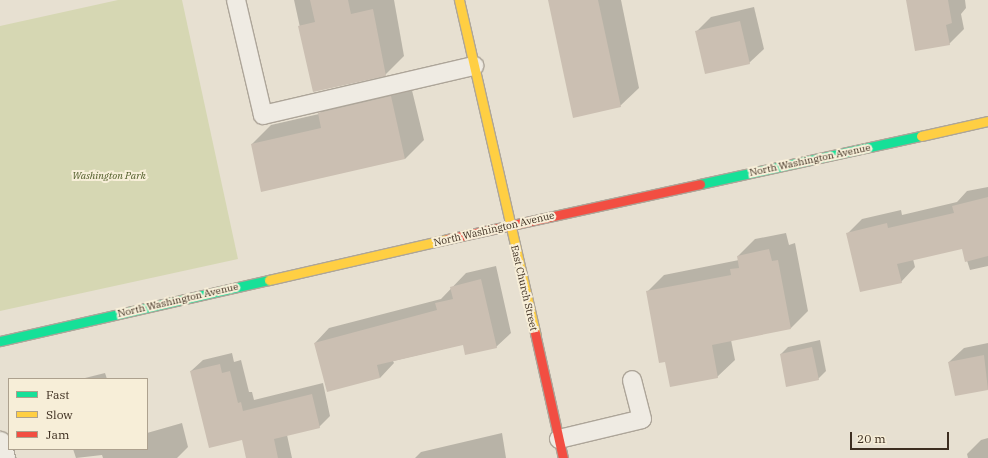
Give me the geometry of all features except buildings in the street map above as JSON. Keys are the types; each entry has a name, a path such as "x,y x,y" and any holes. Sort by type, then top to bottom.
{"main road":[{"name":"East Church Street","path":"459,0 563,458"},
{"name":"North Washington Avenue","path":"0,341 509,225 988,121"}],"street":[{"path":"0,443 4,458"}],"lane":[{"path":"236,0 263,115 474,66"},
{"path":"559,439 642,419 632,380"}],"green space":[{"name":"Washington Park","path":"118,0 182,0 238,259 0,311 0,26"}],"traffic: fast":[{"path":"700,184 921,136"},
{"path":"0,341 269,280"}],"traffic: slow":[{"path":"459,0 535,333"},
{"path":"921,136 988,121"},
{"path":"269,280 448,239"}],"traffic: jam":[{"path":"448,239 700,184"},
{"path":"535,333 563,458"}]}
